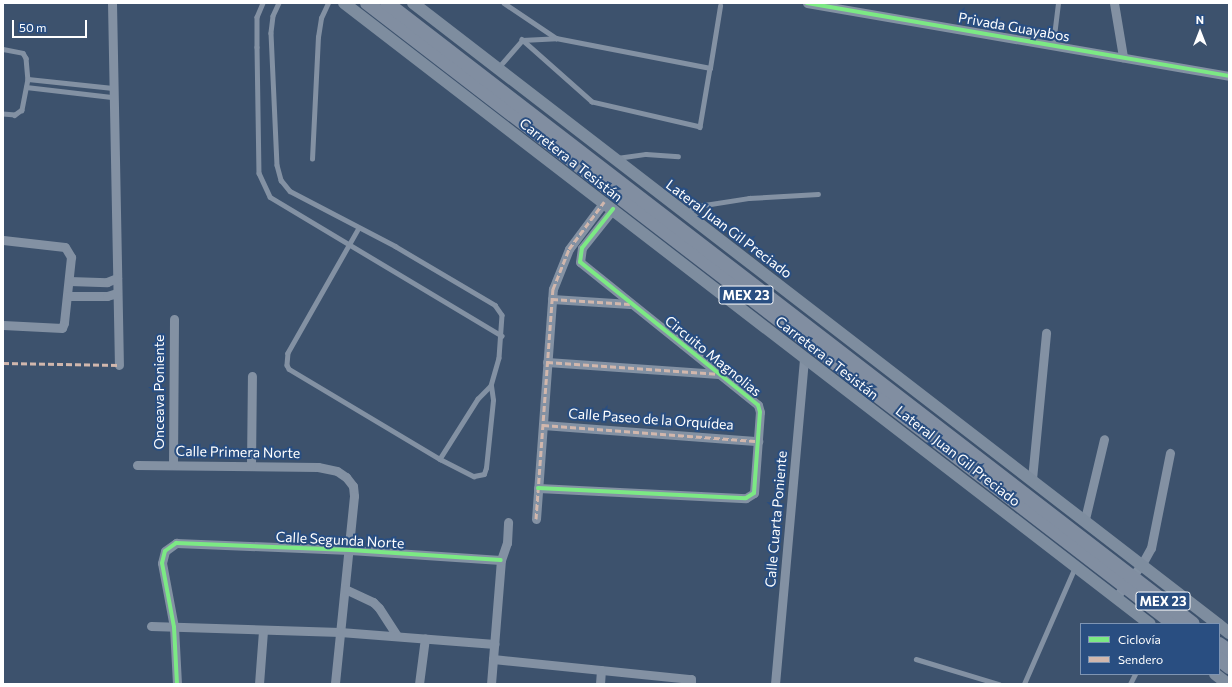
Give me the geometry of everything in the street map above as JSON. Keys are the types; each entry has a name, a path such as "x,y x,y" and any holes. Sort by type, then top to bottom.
{"main road":[{"name":"Lateral Juan Gil Preciado","path":"344,3 1075,566 1124,587 1149,623"},
{"name":"Carretera a Tesistán","path":"367,3 723,269 1124,587 1173,623"},
{"name":"Carretera a Tesistán","path":"387,3 703,254"},
{"name":"Lateral Juan Gil Preciado","path":"414,3 707,232 1085,519 1218,623"},
{"path":"682,264 703,254 707,232"},
{"path":"717,290 723,269 742,258"},
{"name":"Carretera a Tesistán","path":"1124,587 1191,623"},
{"name":"Lateral Juan Gil Preciado","path":"1220,625 1229,632"},
{"path":"1220,645 1229,651"},
{"path":"1220,660 1229,667"},
{"path":"1216,675 1228,684"}],"street":[{"path":"112,3 119,365"},
{"name":"Privada Guayabos","path":"807,3 1053,44 1123,58 1229,76"},
{"path":"1114,3 1123,58"},
{"path":"536,519 552,299 556,278 565,257 608,206"},
{"name":"Circuito Magnolias","path":"538,488 751,497 754,493 760,412 758,406 582,265 579,257 582,248 608,206"},
{"path":"3,240 65,247 71,256 68,296 62,328 3,325"},
{"path":"69,281 107,282 117,278"},
{"path":"68,296 107,296 117,293"},
{"path":"552,299 630,304"},
{"name":"Onceava Poniente","path":"173,465 174,319"},
{"path":"1032,479 1046,333"},
{"name":"Calle Cuarta Poniente","path":"775,684 804,357"},
{"path":"547,362 719,374"},
{"path":"251,466 252,376"},
{"name":"Calle Paseo de la Orquídea","path":"543,425 758,441"},
{"path":"1085,519 1104,439"},
{"path":"1124,587 1142,564 1151,548 1170,453"},
{"name":"Calle Primera Norte","path":"138,465 318,467 337,471 353,486 350,550"},
{"path":"491,684 501,560 507,543 508,522"},
{"name":"Calle Segunda Norte","path":"174,627 162,563 165,552 176,543 350,550 501,560"},
{"path":"335,684 350,550"},
{"path":"345,590 376,605 397,636"},
{"path":"151,626 263,631 340,632 495,644"},
{"path":"174,627 176,684"},
{"path":"258,684 263,631"},
{"path":"419,684 425,638"},
{"path":"493,659 601,670 691,682"},
{"path":"600,684 601,670"}],"lane":[{"path":"263,3 257,17 256,47 259,173 263,186 270,197 502,336"},
{"path":"279,3 273,16 271,33 277,165 282,180 290,191 358,228 395,246 495,305 502,315 502,336 490,386 493,400 484,474 474,476 440,459 354,410 289,369 287,365 288,353 358,228"},
{"path":"312,159 318,37 321,18 328,3"},
{"path":"504,3 556,38"},
{"path":"1053,44 1059,15 1058,3"},
{"path":"522,40 592,102 700,127 720,6"},
{"path":"498,68 522,40 556,38 710,68"},
{"path":"3,49 22,52 26,58 28,79 22,110 15,115 3,114"},
{"path":"28,79 89,85 113,93"},
{"path":"68,92 69,83"},
{"path":"88,94 89,85"},
{"path":"26,87 88,94 113,93"},
{"path":"612,158 646,154 678,156"},
{"path":"683,213 698,206 750,198 818,194"},
{"path":"440,459 478,399 490,386"},
{"path":"1024,684 1075,566"},
{"path":"916,659 999,684"},
{"path":"1130,684 1134,675"}],"marked path":[{"path":"536,519 553,289 569,249 604,202"},
{"path":"552,299 630,304"},
{"path":"547,362 717,374"},
{"path":"3,363 119,365"},
{"path":"543,425 758,441"}],"cycle path":[{"path":"807,3 1229,76"},
{"path":"538,488 746,498 754,493 760,412 758,405 580,262 582,248 613,209"},
{"path":"177,684 174,627 162,563 165,551 176,543 350,550 501,560"}]}
